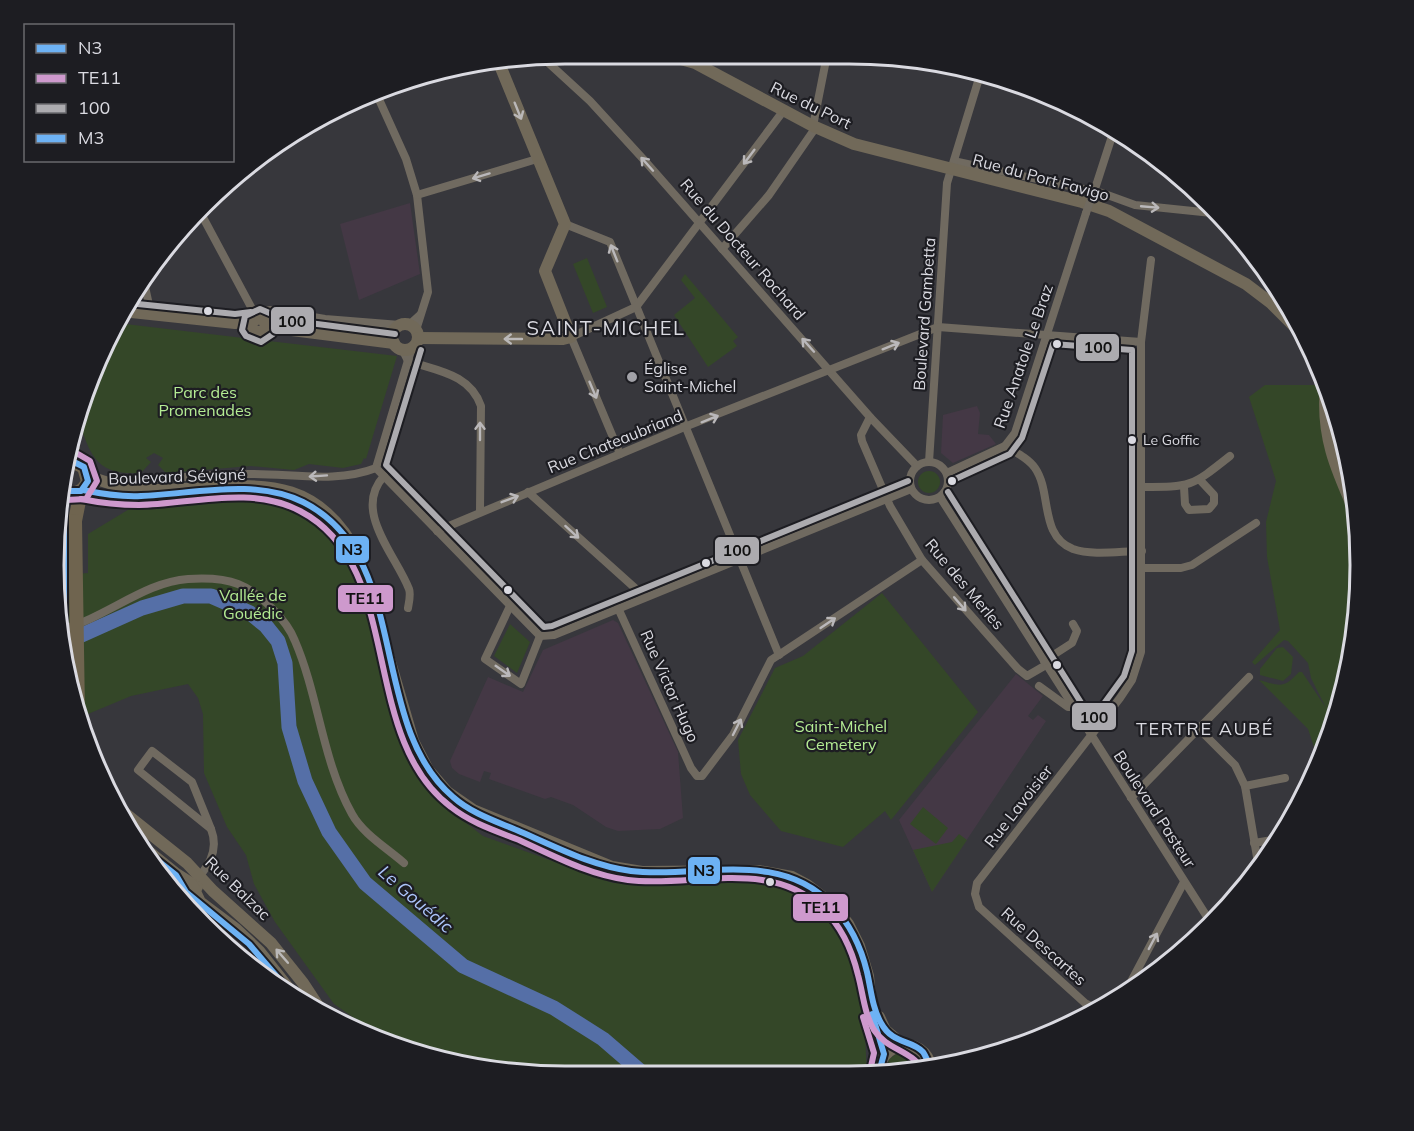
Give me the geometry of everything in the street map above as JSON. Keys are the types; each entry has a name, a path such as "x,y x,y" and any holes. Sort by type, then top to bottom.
{"main road":[{"path":"70,635 71,521 74,491 88,476 84,467 75,464"},
{"path":"71,521 77,673"}],"street":[{"name":"Rue du Port","path":"697,64 815,127 854,144 951,168"},
{"path":"722,249 769,195 815,127 825,64"},
{"name":"Rue du Docteur Rochard","path":"548,65 590,101 870,417 917,466"},
{"path":"501,69 565,224 610,242 779,655 922,560"},
{"name":"Boulevard Gambetta","path":"929,462 947,183 978,82"},
{"path":"376,468 408,361 406,337 424,310 428,281 417,195 406,159 380,101"},
{"path":"134,312 234,323 258,323 284,329 371,339 406,337 563,339 636,307 784,110"},
{"name":"Rue Anatole Le Braz","path":"947,473 1005,446 1015,433 1111,139"},
{"path":"417,195 537,159"},
{"path":"951,168 958,162 1135,206 1204,212"},
{"name":"Rue du Port Favigo","path":"951,168 958,172 1082,202 1108,211 1246,284 1280,312"},
{"path":"204,219 258,323"},
{"path":"565,224 544,271 620,454"},
{"name":"Rue Lavoisier","path":"975,898 977,883 1120,698 1137,668 1143,635 1141,342 1151,260"},
{"path":"146,292 151,314"},
{"path":"258,323 264,311 271,310 406,337"},
{"path":"938,327 1141,342"},
{"name":"Rue Chateaubriand","path":"437,531 480,511 686,427 938,327"},
{"path":"408,361 458,377 468,383 476,393 481,406 480,511"},
{"name":"Rue des Merles","path":"870,417 861,435 862,441 886,498 922,560 1018,669 1027,676 1045,663"},
{"path":"1327,417 1327,439 1342,484"},
{"path":"1005,446 1035,467 1040,478 1051,527 1065,544 1082,551 1142,551"},
{"path":"1142,487 1184,487 1200,480 1230,456"},
{"path":"929,462 940,465 947,473 948,486 940,497 924,500 911,489 910,477 917,466 929,462"},
{"path":"376,468 540,636 554,635 911,489"},
{"path":"129,487 134,483 167,478 249,474 299,477 344,476 376,468"},
{"path":"88,476 129,487 155,490 237,484 267,486 308,500 330,515 355,547 366,574 413,741 428,770 447,792 473,810 562,849 612,867 642,872 774,872 807,885 833,905 854,935 864,961 872,1001 872,1016 884,1054"},
{"path":"384,476 376,486 373,521 410,591 408,608"},
{"path":"1184,487 1185,504 1189,510 1209,509 1214,503 1214,495 1200,480"},
{"name":"Boulevard Sévigné","path":"74,491 103,496 155,497 267,490 306,503 338,525"},
{"path":"528,492 645,597"},
{"name":"Boulevard Pasteur","path":"940,497 1207,916"},
{"path":"1142,568 1192,566 1256,523"},
{"path":"69,626 84,622 167,582 217,579 239,584 270,608 295,639 332,766 352,814 363,828 404,863"},
{"path":"510,606 485,659 521,684 540,636"},
{"name":"Rue Victor Hugo","path":"618,608 700,775 733,735 771,660 779,655"},
{"path":"1045,663 1072,643 1077,631 1072,624"},
{"path":"1131,798 1249,677"},
{"path":"1039,686 1068,707 1073,707"},
{"path":"1198,728 1235,765 1245,786 1256,856"},
{"path":"186,892 214,855 216,845 211,829 192,782 152,752 138,770 211,829"},
{"path":"1245,786 1285,778"},
{"name":"Rue Balzac","path":"135,821 188,863 196,880 200,902 229,923 260,951 280,977"},
{"path":"1254,843 1267,841"},
{"path":"158,856 196,880"},
{"name":"Rue Balzac","path":"196,880 213,891 271,943 309,996"},
{"path":"1133,977 1184,882"},
{"name":"Rue Descartes","path":"975,898 984,912 1089,1005"},
{"path":"872,1001 885,1030 903,1045 922,1051 927,1060"},
{"path":"880,1065 884,1054 890,1048 903,1045"}],"shaded area":[{"path":"410,203 420,274 359,300 340,224"},
{"path":"977,406 980,413 978,434 989,435 996,444 953,463 941,453 943,415"},
{"path":"613,620 618,623 678,752 683,818 660,829 618,831 606,827 573,805 551,797 545,799 489,779 491,773 484,771 480,782 459,774 452,768 450,761 488,677 523,692 543,650"},
{"path":"1016,674 1043,696 1028,716 1033,720 1038,715 1046,721 932,892 899,820"}],"green space":[{"path":"587,258 607,307 593,313 573,264"},
{"path":"685,274 738,337 733,341 737,346 708,367 674,315 695,298 681,280"},
{"name":"Parc des Promenades","path":"127,324 397,356 366,459 364,458 361,464 343,468 309,464 294,470 251,466 166,473 158,465 163,458 154,453 146,458 151,462 141,473 126,473 104,467 91,452 83,432 91,404 116,344"},
{"path":"1265,385 1315,385 1323,404 1340,468 1350,566 1345,631 1332,695 1314,748 1308,729 1259,680 1281,685 1302,672 1326,708 1311,678 1308,663 1288,641 1284,640 1255,665 1252,662 1280,630 1267,557 1266,522 1276,481 1249,397"},
{"path":"929,471 937,474 940,482 937,490 929,493 921,490 918,482 921,474"},
{"name":"Vallée de Gouédic","path":"141,502 270,502 304,513 329,533 352,567 411,766 432,797 483,836 613,883 741,878 780,881 819,905 852,949 864,1013 866,1065 533,1065 468,1057 404,1040 359,1022 334,1004 275,922 254,884 246,855 227,827 204,773 203,714 198,698 188,684 131,696 87,714 74,663 65,575 88,573 88,534"},
{"name":"Saint-Michel Cemetery","path":"882,593 978,712 891,820 885,811 843,847 781,831 750,795 741,774 738,740 775,668 803,656"},
{"path":"510,624 530,642 517,673 494,656"},
{"path":"1283,647 1293,657 1291,674 1283,681 1260,675 1260,669 1277,648"},
{"path":"923,807 948,828 936,844 910,824"},
{"path":"959,834 967,840 932,892 913,850 952,842"},
{"path":"899,1052 917,1056 919,1061 888,1064 889,1059"}],"waterway":[{"name":"Le Gouédic","path":"70,640 142,608 183,596 211,596 250,613 266,626 278,641 285,663 289,727 305,781 329,832 365,883 463,966 554,1008 603,1039 634,1066"}],"transit line":[{"name":"100","path":"139,304 235,314 251,312"},
{"name":"100","path":"273,334 261,342 246,336 242,330 245,316 260,309 286,320 395,334"},
{"name":"100","path":"948,492 1092,720 1124,676 1132,651 1132,350 1053,344 1022,438 1010,454 951,481"},
{"name":"100","path":"421,350 386,465 544,627 552,626 908,481"},
{"name":"TE11","path":"69,500 86,499 97,481 90,461 77,454"},
{"name":"N3","path":"70,491 81,491 88,481 84,467 75,463"},
{"name":"N3","path":"83,490 134,496 244,489 284,495 303,502 337,527 361,561 376,600 408,727 426,765 453,797 486,817 574,855 617,869 657,872 763,871 788,877 811,888 832,905 854,936 865,963 874,1004 881,1023 891,1035 923,1052 927,1060"},
{"name":"TE11","path":"81,499 110,504 139,505 241,497 281,503 300,511 333,537 355,570 370,610 390,697 403,739 422,776 451,807 484,826 572,864 614,878 653,881 755,879 780,884 802,893 823,909 845,939 856,966 866,1010 874,1030 885,1042 916,1062"},
{"name":"M3","path":"166,867 176,875 186,892 249,944 272,971"},
{"name":"N3","path":"872,1014 884,1054 881,1065"},
{"name":"TE11","path":"863,1017 874,1053 871,1065"}],"place":[{"name":"Église Saint-Michel","path":"632,377"},
{"name":"Le Goffic","path":"1132,440"}],"district":[{"name":"SAINT-MICHEL","path":"606,327"},
{"name":"TERTRE AUBÉ","path":"1205,728"}]}
